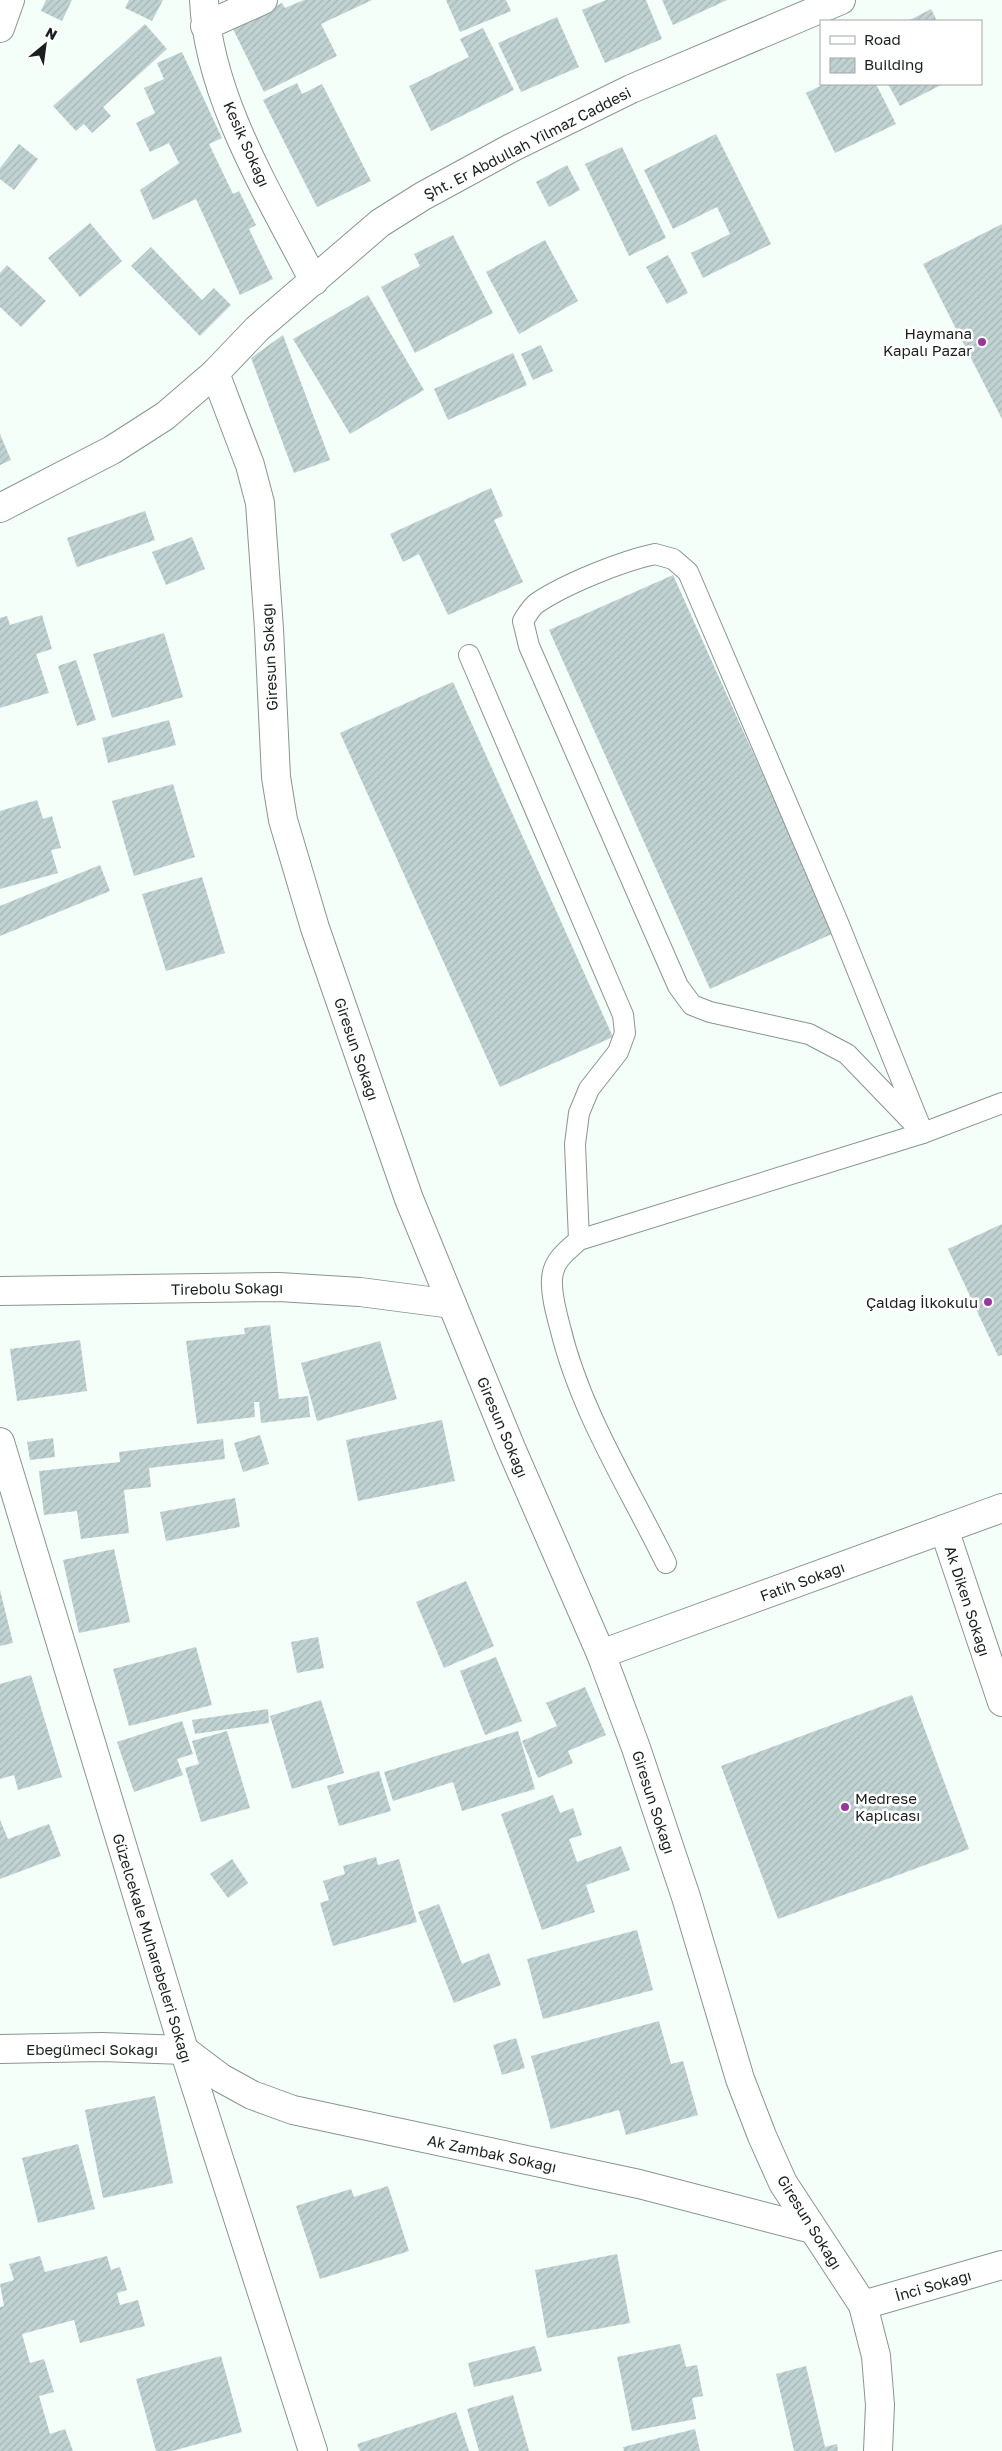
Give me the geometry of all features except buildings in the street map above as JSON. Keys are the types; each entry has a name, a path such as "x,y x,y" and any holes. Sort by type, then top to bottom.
{"street":[{"path":"0,28 10,0"},
{"path":"205,13 263,0"},
{"name":"Şht. Er Abdullah Yilmaz Caddesi","path":"0,508 112,450 165,416 215,373 257,329 380,223 423,196 511,148 631,89 841,0"},
{"name":"Kesik Sokağı","path":"205,13 215,72 233,118 314,281"},
{"name":"Giresun Sokağı","path":"215,373 250,464 260,503 269,629 275,760 283,820 315,928 409,1199 511,1448 601,1654 636,1748 686,1897 740,2079 783,2183 863,2305 876,2356 880,2405 878,2451"},
{"name":"Tirebolu Sokağı","path":"0,1291 279,1287 360,1292 452,1304"},
{"name":"Güzelcekale Muharebeleri Sokağı","path":"0,1442 184,2050 313,2451"},
{"name":"Fatih Sokağı","path":"601,1654 1002,1508"},
{"name":"Ak Diken Sokağı","path":"944,1529 1002,1702"},
{"name":"Ebegümeci Sokağı","path":"0,2049 102,2047 184,2050"},
{"name":"Ak Zambak Sokağı","path":"184,2050 221,2078 252,2095 293,2110 639,2184 812,2229"},
{"name":"İnci Sokağı","path":"863,2305 1002,2265"}],"lane":[{"path":"655,554 673,559 688,572 837,920 922,1133 847,1054 809,1034 710,1012 692,1005 678,986 530,646 523,621 535,604 631,559 655,554"},
{"path":"470,655 623,1015 625,1033 618,1052 589,1089 579,1112 575,1144 579,1240"},
{"path":"666,1563 591,1414 567,1358 555,1309 552,1278 558,1258 579,1240 922,1133 1002,1103"}],"place":[{"name":"Haymana Kapalı Pazar","path":"982,342"},
{"name":"Çaldağ İlkokulu","path":"988,1302"},
{"name":"Medrese Kaplıcası","path":"845,1807"}]}
